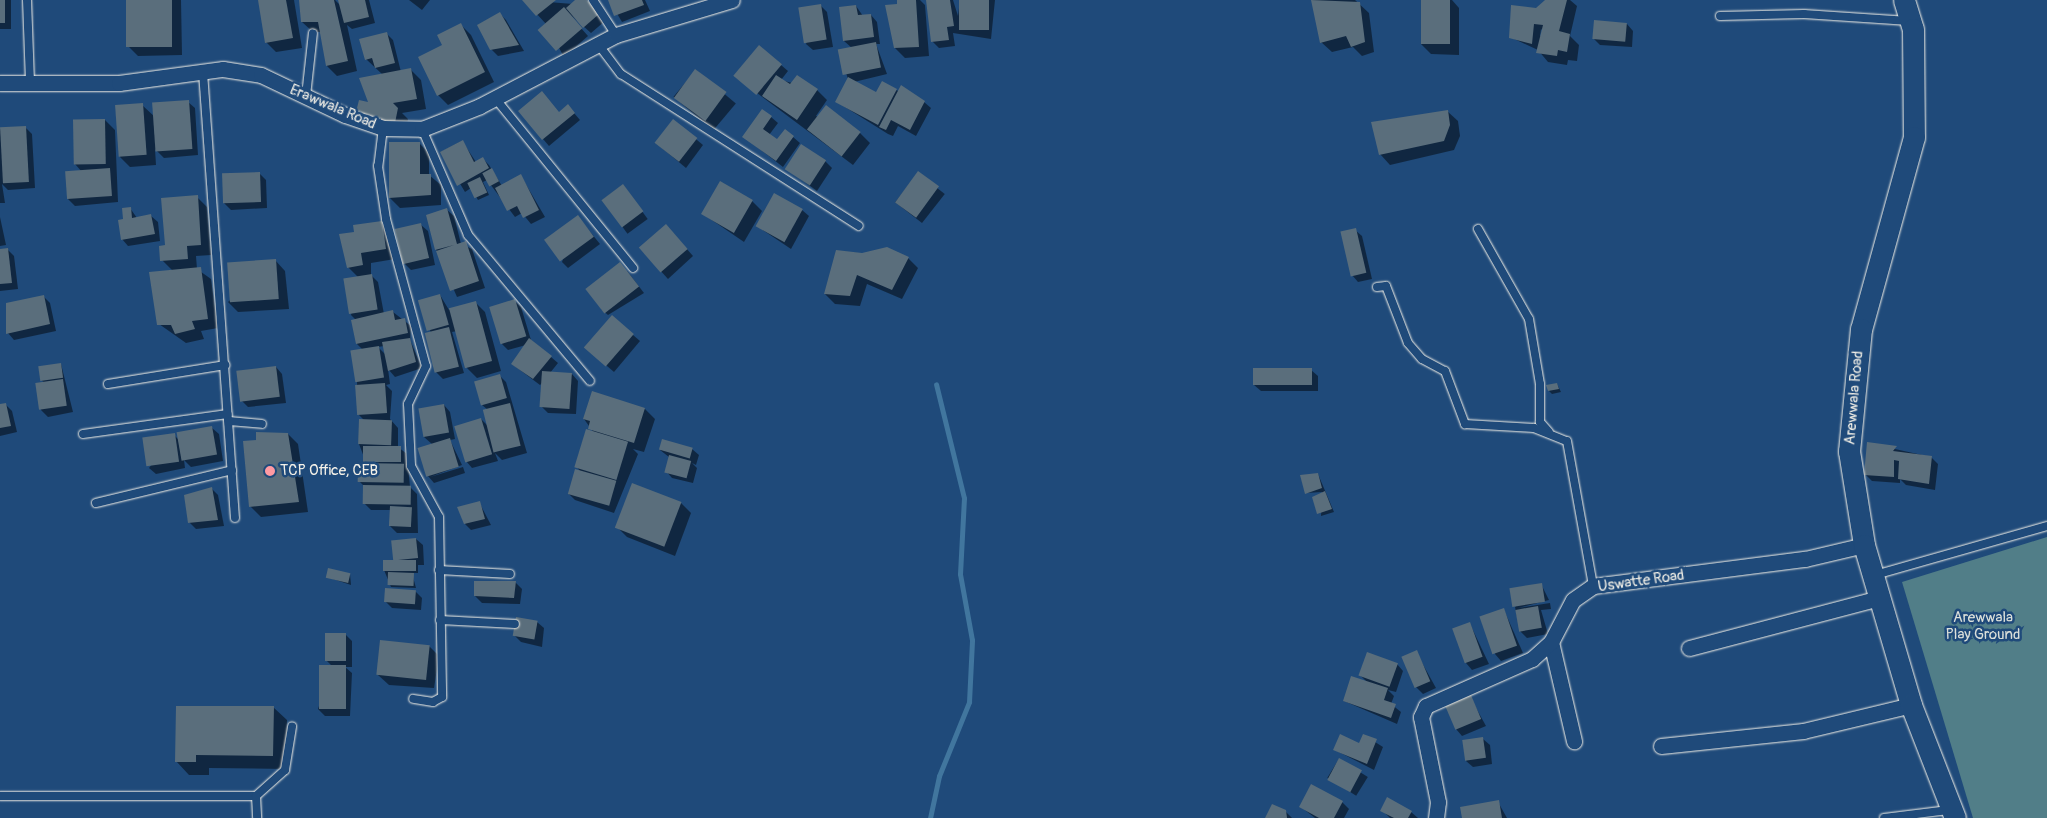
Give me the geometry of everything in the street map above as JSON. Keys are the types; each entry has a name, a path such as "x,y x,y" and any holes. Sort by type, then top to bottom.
{"street":[{"name":"Erawwala Road","path":"0,82 119,83 223,69 261,75 383,128 422,129 495,98 616,35 732,0"},
{"name":"Arewwala Road","path":"1904,0 1910,21 1914,137 1861,329 1852,397 1849,451 1864,546 1911,705 1953,814"},
{"name":"Uswatte Road","path":"1436,818 1438,802 1421,717 1426,706 1532,659 1551,642 1573,600 1593,586 1805,559 1864,546"},
{"path":"1689,648 1880,598"},
{"path":"1551,642 1574,741"},
{"path":"1661,746 1803,731 1911,705"}],"lane":[{"path":"27,0 30,83"},
{"path":"593,0 616,35"},
{"path":"1720,16 1804,14 1910,21"},
{"path":"306,96 313,33"},
{"path":"598,44 621,74 859,226"},
{"path":"203,72 236,518"},
{"path":"495,98 633,268"},
{"path":"383,128 378,166 386,219 426,366 408,404 411,466 440,516 440,701 413,699"},
{"path":"422,129 468,235 590,381"},
{"path":"1478,229 1528,319 1540,384 1540,422 1550,432 1567,441 1593,586"},
{"path":"1376,287 1386,286 1408,343 1422,359 1445,371 1465,424 1550,432"},
{"path":"108,384 225,365"},
{"path":"83,434 228,418 262,424"},
{"path":"96,503 232,470"},
{"path":"1873,575 2047,526"},
{"path":"439,570 510,574"},
{"path":"440,620 515,624"},
{"path":"0,796 256,796 285,770 292,728"},
{"path":"256,796 257,818"},
{"path":"1884,818 1953,814"}],"green space":[{"name":"Arewwala Play Ground","path":"2047,537 2047,818 1973,818 1902,582"}],"building":[{"path":"0,0 5,0 5,23 0,23"},
{"path":"126,0 172,0 172,47 126,47"},
{"path":"258,0 286,0 293,38 265,43"},
{"path":"299,0 334,0 348,61 326,66 318,22 301,22"},
{"path":"338,0 365,0 369,17 344,23"},
{"path":"522,0 556,0 536,16"},
{"path":"575,0 587,0 599,14 583,28 566,8"},
{"path":"608,0 642,0 644,5 614,16"},
{"path":"897,0 916,0 919,47 894,48 885,5 897,4"},
{"path":"926,0 950,0 954,26 947,27 949,40 931,42"},
{"path":"959,0 989,0 989,30 959,30"},
{"path":"1311,0 1360,2 1365,42 1351,47 1346,36 1320,43"},
{"path":"1421,0 1450,0 1450,44 1421,44"},
{"path":"1545,0 1567,0 1559,31 1570,34 1567,52 1558,50 1557,56 1536,53 1543,25 1534,24 1532,44 1509,38 1511,5 1536,8"},
{"path":"821,4 827,40 804,43 798,8"},
{"path":"856,5 858,15 871,14 874,37 843,41 839,7"},
{"path":"564,7 582,28 556,51 538,30"},
{"path":"500,12 519,45 490,50 477,25"},
{"path":"1594,20 1627,23 1625,42 1592,39"},
{"path":"461,23 485,72 437,96 418,57 442,45 437,35"},
{"path":"387,32 395,63 375,68 372,58 365,60 359,39"},
{"path":"876,42 881,68 843,75 838,49"},
{"path":"759,45 782,64 756,95 733,76"},
{"path":"411,68 417,99 393,103 398,108 395,123 355,116 359,100 368,102 359,78"},
{"path":"695,69 727,92 705,121 674,98"},
{"path":"776,75 790,84 797,75 818,89 797,120 762,96"},
{"path":"848,77 876,92 882,81 897,89 878,125 835,102"},
{"path":"901,85 925,101 910,130 891,120 886,130 879,127"},
{"path":"542,91 559,112 568,104 575,113 542,140 518,111"},
{"path":"189,100 192,149 156,151 152,103"},
{"path":"143,103 147,155 119,157 115,105"},
{"path":"826,105 861,132 842,157 807,129"},
{"path":"762,109 772,116 763,129 777,139 785,129 794,136 776,161 742,137"},
{"path":"1448,110 1450,125 1444,141 1379,155 1371,122"},
{"path":"105,119 106,164 74,165 73,120"},
{"path":"673,119 697,138 679,162 655,143"},
{"path":"26,126 29,182 3,183 0,127"},
{"path":"463,140 474,162 483,157 489,168 457,186 440,152"},
{"path":"389,142 420,142 420,174 431,174 431,195 389,198"},
{"path":"801,144 826,160 810,185 785,169"},
{"path":"110,168 112,196 67,199 65,171"},
{"path":"492,168 499,181 489,186 482,173"},
{"path":"918,171 939,186 916,218 895,203"},
{"path":"260,172 261,202 223,203 222,173"},
{"path":"521,174 539,210 523,218 517,206 507,211 495,188"},
{"path":"480,177 487,192 474,198 467,183"},
{"path":"720,181 753,200 734,233 701,214"},
{"path":"623,184 643,211 622,227 601,200"},
{"path":"774,193 803,209 784,242 756,226"},
{"path":"198,195 201,245 187,246 188,259 160,261 159,246 165,245 161,198"},
{"path":"131,207 132,218 151,214 155,234 121,240 118,220 123,219 122,208"},
{"path":"447,208 457,244 466,241 479,281 450,291 436,251 454,245 435,250 426,215"},
{"path":"578,215 594,237 560,262 544,240"},
{"path":"382,221 386,249 361,253 363,265 347,268 339,234 354,232 353,225"},
{"path":"421,223 429,258 403,264 395,229"},
{"path":"666,224 688,249 660,273 639,248"},
{"path":"1356,228 1366,273 1351,276 1340,232"},
{"path":"887,247 909,257 892,290 857,275 850,296 824,294 836,250 862,253"},
{"path":"8,248 12,283 0,284 0,249"},
{"path":"276,259 279,299 230,302 227,262"},
{"path":"620,262 639,286 604,314 585,289"},
{"path":"201,267 208,319 192,321 195,329 175,334 171,325 157,325 149,272"},
{"path":"372,274 378,310 349,314 343,279"},
{"path":"440,294 449,325 427,331 418,300"},
{"path":"44,295 50,324 6,334 6,303"},
{"path":"515,299 526,336 501,344 489,307"},
{"path":"476,301 492,361 465,368 449,308"},
{"path":"393,310 395,320 405,318 408,333 356,344 351,320"},
{"path":"612,315 634,334 606,366 584,347"},
{"path":"449,327 459,367 435,373 425,333"},
{"path":"410,338 416,362 388,371 382,342"},
{"path":"529,338 552,356 533,379 511,364"},
{"path":"379,346 384,378 355,382 350,351"},
{"path":"61,363 63,378 40,381 38,366"},
{"path":"276,366 280,397 240,402 236,371"},
{"path":"1253,368 1312,368 1312,385 1253,385"},
{"path":"542,371 572,373 569,409 539,407"},
{"path":"500,374 507,398 481,405 474,381"},
{"path":"63,379 67,406 39,410 35,383"},
{"path":"385,383 387,413 357,415 355,385"},
{"path":"1557,383 1559,389 1548,391 1546,385"},
{"path":"592,391 645,408 634,443 588,429 590,421 583,419"},
{"path":"6,403 11,426 0,428 0,404"},
{"path":"510,403 521,446 493,452 483,410"},
{"path":"444,404 449,433 423,437 418,409"},
{"path":"481,418 492,454 465,463 454,426"},
{"path":"359,419 392,420 391,445 358,444"},
{"path":"212,426 217,455 182,461 177,432"},
{"path":"586,429 628,442 616,480 574,467"},
{"name":"TCP Office, CEB","path":"256,432 288,433 299,502 249,507 243,441 256,440"},
{"path":"175,433 179,462 146,466 142,438"},
{"path":"450,438 459,467 426,477 417,448"},
{"path":"662,439 693,448 690,458 659,450"},
{"path":"1867,442 1897,446 1893,451 1932,456 1929,484 1898,479 1899,461 1894,460 1894,477 1864,475"},
{"path":"363,446 401,446 401,462 363,462"},
{"path":"669,455 691,461 687,478 664,472"},
{"path":"358,463 404,464 404,483 358,482"},
{"path":"575,469 616,481 609,506 568,494"},
{"path":"1318,473 1322,488 1305,494 1300,475"},
{"path":"632,483 681,502 664,547 615,528"},
{"path":"363,485 411,486 411,505 363,504"},
{"path":"212,487 218,520 188,523 184,495"},
{"path":"1325,491 1332,509 1317,514 1312,497"},
{"path":"480,501 485,519 464,524 457,507"},
{"path":"390,506 412,507 411,527 389,526"},
{"path":"416,538 418,558 393,561 391,541"},
{"path":"383,560 416,560 416,571 383,571"},
{"path":"328,568 350,573 348,583 326,578"},
{"path":"388,572 414,573 414,586 388,585"},
{"path":"474,581 516,581 514,598 474,596"},
{"path":"1542,583 1545,602 1512,607 1509,588"},
{"path":"385,588 416,590 415,604 384,602"},
{"path":"1538,606 1542,628 1519,632 1515,610"},
{"path":"1504,608 1517,646 1492,654 1479,616"},
{"path":"516,617 538,621 534,640 513,636"},
{"path":"1470,622 1483,657 1465,663 1452,628"},
{"path":"325,633 346,633 346,661 325,661"},
{"path":"380,640 430,645 426,680 376,675"},
{"path":"1417,650 1430,681 1415,688 1401,657"},
{"path":"1367,652 1398,663 1389,687 1358,675"},
{"path":"319,665 346,665 346,709 319,709"},
{"path":"1351,676 1388,688 1384,700 1396,704 1391,718 1343,701"},
{"path":"1471,695 1481,719 1455,730 1445,706"},
{"path":"176,706 274,706 273,756 196,755 196,762 175,762"},
{"path":"1340,734 1359,743 1363,734 1377,739 1367,764 1333,750"},
{"path":"1483,737 1486,758 1465,761 1462,740"},
{"path":"1339,758 1362,770 1350,792 1327,780"},
{"path":"1311,784 1343,801 1334,818 1319,818 1299,807"},
{"path":"1387,797 1412,811 1408,818 1394,818 1380,811"},
{"path":"1499,800 1502,818 1462,818 1460,807"},
{"path":"1272,804 1286,810 1287,818 1265,818"}],"waterway":[{"path":"930,818 939,776 969,702 972,640 960,574 964,498 936,384"}],"place":[{"name":"TCP Office, CEB","path":"270,471"}]}
